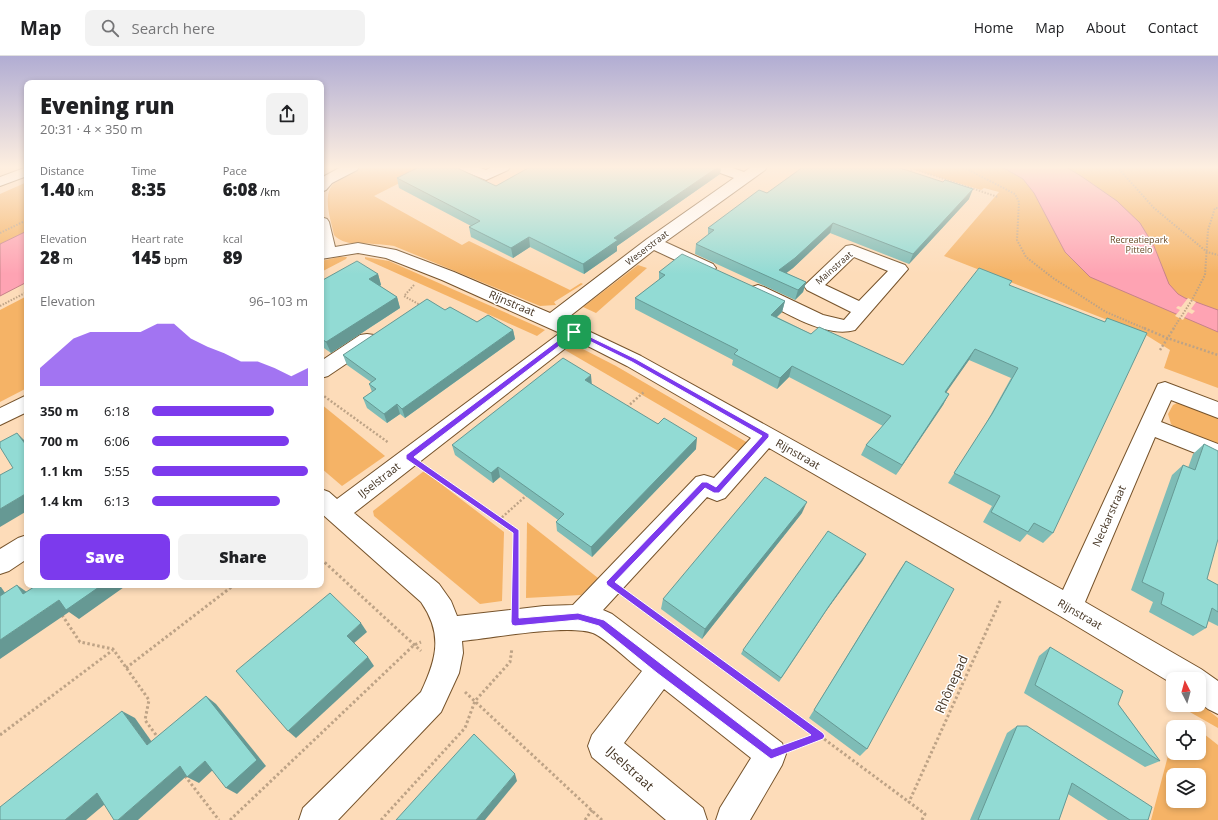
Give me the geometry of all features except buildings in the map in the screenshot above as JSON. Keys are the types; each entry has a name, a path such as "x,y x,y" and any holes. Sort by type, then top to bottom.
{"main road":[{"name":"Weserstraat","path":"552,321 653,243 709,203"},
{"path":"653,243 832,326 849,326 862,310"},
{"name":"Rijnstraat","path":"324,253 358,248 390,254 552,321 634,361 1014,575 1179,672"},
{"path":"324,369 380,331"},
{"name":"IJselstraat","path":"315,820 431,702 445,673 449,653 448,630 442,610 430,593 329,506 409,457 574,332"},
{"name":"Neckarstraat","path":"1069,607 1148,426 1166,389 1218,410"},
{"path":"0,417 24,405"},
{"path":"1148,426 1218,453"},
{"path":"578,617 704,484 717,491 766,436"},
{"path":"0,563 24,548"},
{"path":"448,630 515,622 578,617 602,623 660,670 771,754 732,820"},
{"name":"IJselstraat","path":"660,670 603,746 691,820"},
{"path":"1206,690 1218,700"}],"path":[{"path":"1019,203 1017,240 1026,257 1053,278 1106,312 1167,338 1218,355"},
{"path":"1149,203 1206,252 1218,255"},
{"path":"1160,350 1192,300 1205,275 1208,230 1215,208 1218,208"},
{"path":"0,232 24,221"},
{"path":"420,305 404,296 431,270"},
{"path":"0,306 24,294"},
{"path":"626,407 662,377"},
{"path":"324,396 517,532 515,622 510,662 475,701 465,728 381,820"},
{"path":"499,520 528,494"},
{"name":"Rhônepad","path":"909,802 996,608 1014,575"},
{"path":"610,582 926,814 922,820"},
{"path":"126,668 230,588"},
{"path":"59,610 80,642 113,649 149,700 145,720 163,746"},
{"path":"230,820 414,645 448,630"},
{"path":"0,735 113,649"},
{"path":"771,754 820,736"},
{"path":"181,771 219,820"},
{"path":"585,820 592,810"}],"green space":[{"path":"0,203 24,203 24,232 0,244"},
{"path":"328,203 386,203 462,245 469,241 570,290 581,283 583,284 554,302 556,305 540,306 394,246 353,243 338,239 334,235"},
{"name":"Recreatiepark Pittelo","path":"990,203 1218,203 1218,388 1164,368 1170,350 1146,335 944,256"},
{"path":"347,257 346,259 324,270 324,260"},
{"path":"365,257 389,261 545,330 537,336 365,259"},
{"path":"638,265 647,268 596,313 583,307"},
{"path":"24,298 24,390 0,402 0,310"},
{"path":"573,344 616,366 748,443 740,452 565,350"},
{"path":"1177,403 1187,403 1218,416 1218,446 1177,429 1171,424 1168,414 1173,405"},
{"path":"324,406 385,456 342,486 324,471"},
{"path":"424,471 504,532 502,601 480,604 374,516 373,511"},
{"path":"527,522 598,578 581,595 526,598"},
{"path":"1206,709 1218,718 1218,728 1206,720 1190,712 1206,712"},
{"path":"1206,736 1218,745 1218,820 1151,820 1167,760 1206,760"}],"shaded area":[{"path":"1039,203 1119,203 1140,223 1154,246 1169,284 1178,294 1218,310 1218,332 1090,277 1065,252"},
{"path":"24,232 24,284 0,296 0,244"}],"pier":[{"path":"1188,298 1196,302 1191,309 1195,311 1192,314 1188,312 1183,320 1175,316 1180,310 1176,308 1178,306 1181,307"}],"route":[{"path":"574,332 634,361 766,436 717,491 704,484 610,582 820,736 771,754 660,670 602,623 578,617 515,622 517,532 409,457 574,332"}]}
